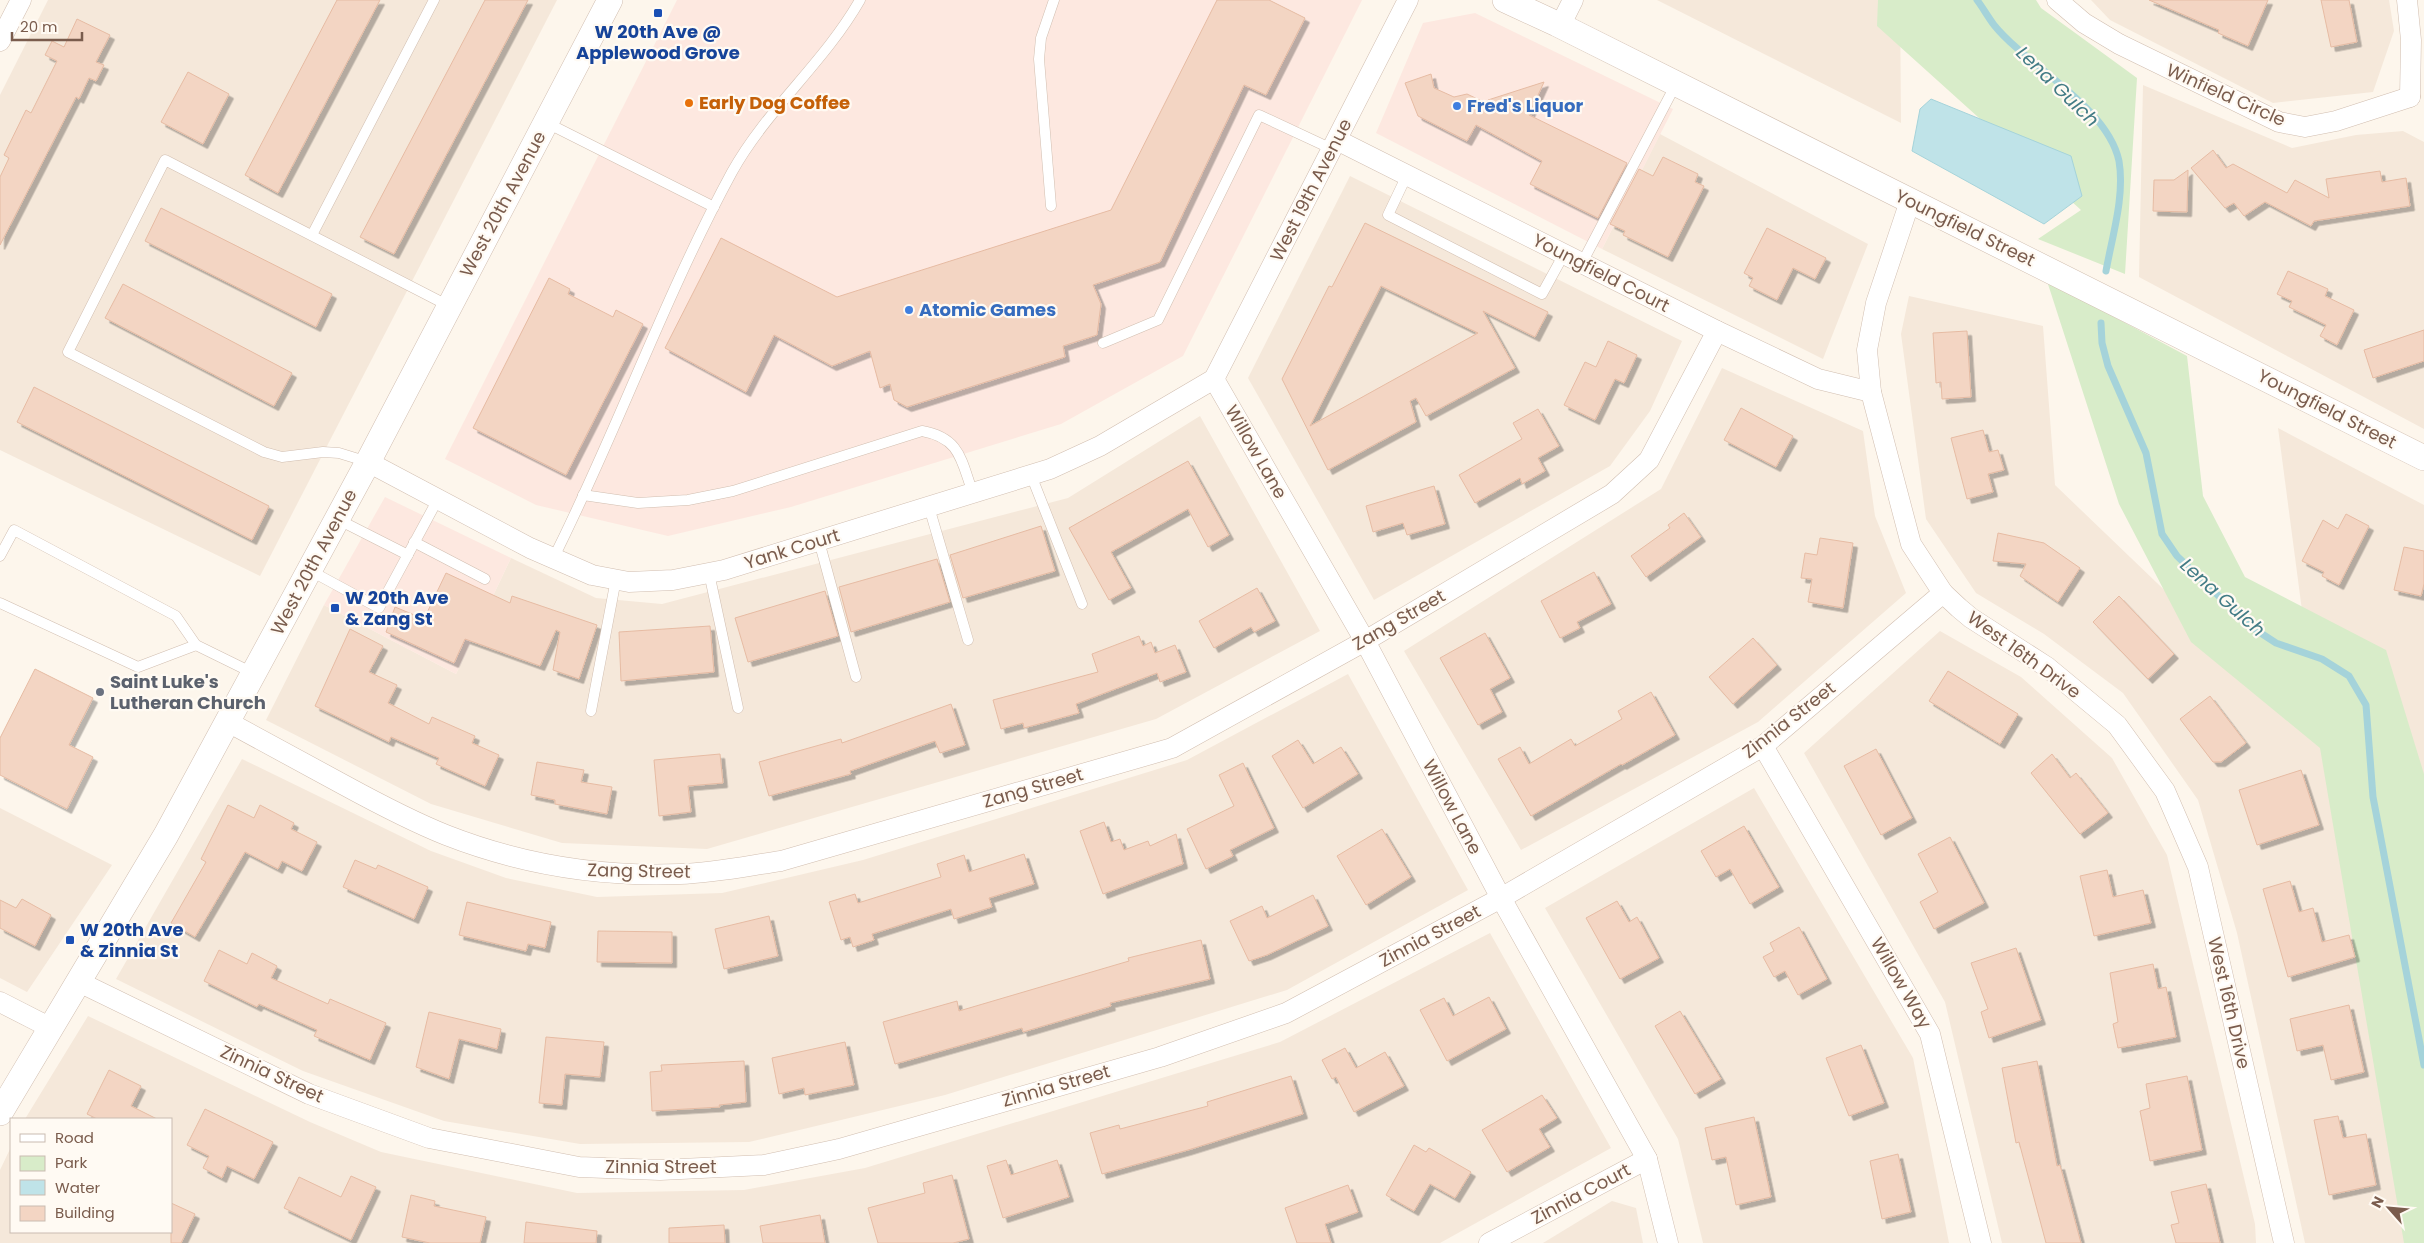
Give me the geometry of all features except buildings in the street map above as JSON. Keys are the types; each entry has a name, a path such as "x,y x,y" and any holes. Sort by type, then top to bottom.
{"street":[{"path":"0,41 20,0"},
{"name":"West 20th Avenue","path":"0,1113 153,858 228,722 368,462 610,0"},
{"name":"West 19th Avenue","path":"1214,380 1408,0"},
{"name":"Youngfield Street","path":"1505,0 2424,458"},
{"path":"1560,26 1573,0"},
{"name":"Winfield Circle","path":"2057,0 2084,23 2120,44 2279,122 2305,127 2417,101"},
{"path":"2407,0 2417,101"},
{"name":"Youngfield Court","path":"1335,145 1407,175 1717,331 1818,379 1871,392"},
{"name":"West 16th Drive","path":"1910,201 1876,303 1867,350 1871,392 1911,544 1943,593 1971,618 2047,667 2117,725 2165,791 2198,867 2284,1243"},
{"name":"Zang Street","path":"228,722 379,803 463,841 548,865 585,871 679,874 720,871 781,861 1172,748 1364,641 1612,494 1649,460 1717,331"},
{"name":"Yank Court","path":"368,462 553,559 592,575 629,582 673,580 709,573 819,541 1050,469 1100,446 1214,380"},
{"name":"Willow Lane","path":"1214,380 1364,641 1500,898 1648,1159 1668,1243"},
{"name":"Zinnia Street","path":"79,982 309,1094 429,1138 579,1167 660,1170 764,1165 839,1149 1160,1057 1286,1013 1500,898 1763,746 1943,593"},
{"name":"Willow Way","path":"1763,746 1930,1034 1981,1243"},
{"path":"0,1002 51,1028"},
{"name":"Zinnia Court","path":"1489,1243 1648,1159"}],"lane":[{"path":"312,235 434,0"},
{"path":"553,559 584,495 676,288 714,208 751,140 829,47 860,0"},
{"path":"1050,206 1039,59 1041,38 1054,0"},
{"path":"1582,263 1676,84"},
{"path":"1102,343 1158,320 1259,115 1335,145"},
{"path":"546,123 714,208"},
{"path":"368,462 339,453 323,452 282,457 264,452 68,352 165,160 450,306"},
{"path":"1407,175 1388,214 1542,294 1564,254"},
{"path":"584,495 638,503 688,500 734,490 922,431 947,438 956,449 973,493"},
{"path":"1031,476 1082,604"},
{"path":"309,570 379,608 438,499"},
{"path":"929,507 968,640"},
{"path":"337,519 408,555"},
{"path":"0,556 14,530 176,616 196,645 254,673"},
{"path":"819,541 856,677"},
{"path":"414,542 485,579"},
{"path":"709,573 738,708"},
{"path":"591,711 616,579"},
{"path":"0,602 138,667 196,645"}],"shaded area":[{"path":"48,0 557,0 260,576 0,450 0,95"},
{"path":"677,0 1362,0 1183,356 1061,424 791,507 668,536 536,505 445,459"},
{"path":"1657,0 1900,0 1901,123"},
{"path":"2091,0 2389,0 2394,31 2373,92 2273,103 2110,20"},
{"path":"1475,13 1673,109 1602,249 1376,133 1423,23"},
{"path":"2143,85 2292,148 2356,135 2403,131 2424,142 2424,429 2139,277"},
{"path":"1660,134 1868,244 1823,359 1602,249"},
{"path":"1350,176 1682,341 1650,411 1610,466 1374,600 1248,378"},
{"path":"1909,296 2043,326 2055,485 2334,753 2424,1243 2305,1243 2237,933 2198,800 2123,693 2044,634 1976,593 1926,519 1901,334"},
{"path":"1722,368 1863,431 1875,516 1906,593 1758,722 1521,850 1404,651 1661,489"},
{"path":"1200,416 1320,631 1156,719 707,849 562,843 431,804 266,720 324,605 456,674 511,558 596,598 662,604 1068,498"},
{"path":"2278,428 2424,505 2424,890 2303,618"},
{"path":"385,497 511,558 456,674 324,605"},
{"path":"1940,631 2021,677 2112,758 2167,855 2255,1224 2256,1243 2002,1243 1945,1002 1804,753"},
{"path":"1348,674 1468,890 1287,990 945,1095 749,1142 580,1144 444,1121 303,1071 116,979 242,759 431,851 506,878 597,897 722,893 863,860 1187,760"},
{"path":"1754,788 1913,1058 1949,1243 1703,1243 1678,1139 1545,908"},
{"path":"0,808 112,865 27,992 0,978"},
{"path":"1490,933 1611,1148 1440,1243 0,1243 0,1170 10,1149 10,1233 172,1233 172,1118 26,1118 88,1016 310,1122 381,1152 577,1193 744,1190 865,1168 1280,1042"},
{"path":"1612,1201 1636,1208 1643,1243 1543,1243"}],"green space":[{"path":"1878,0 2036,0 2041,8 2137,78 2125,274 2038,239 2081,210 1877,26"},
{"path":"2047,281 2187,356 2203,496 2245,577 2386,650 2424,774 2424,1243 2404,1243 2320,748 2191,642 2119,504"}],"water":[{"path":"1931,99 2071,156 2082,196 2044,224 1912,151 1920,109"}],"waterway":[{"name":"Lena Gulch","path":"1977,0 1994,25 2009,41 2083,105 2099,122 2112,141 2119,161 2120,188 2117,216 2106,271"},
{"name":"Lena Gulch","path":"2101,323 2102,343 2108,366 2146,453 2162,534 2177,556 2250,626 2276,643 2322,659 2349,676 2366,705 2373,797 2424,1065"}],"place":[{"name":"W 20th Ave @ Applewood Grove","path":"658,13"},
{"name":"Early Dog Coffee","path":"689,103"},
{"name":"Fred's Liquor","path":"1457,106"},
{"name":"Atomic Games","path":"909,310"},
{"name":"W 20th Ave & Zang St","path":"335,608"},
{"name":"Saint Luke's Lutheran Church","path":"100,692"},
{"name":"W 20th Ave & Zinnia St","path":"70,940"}]}
